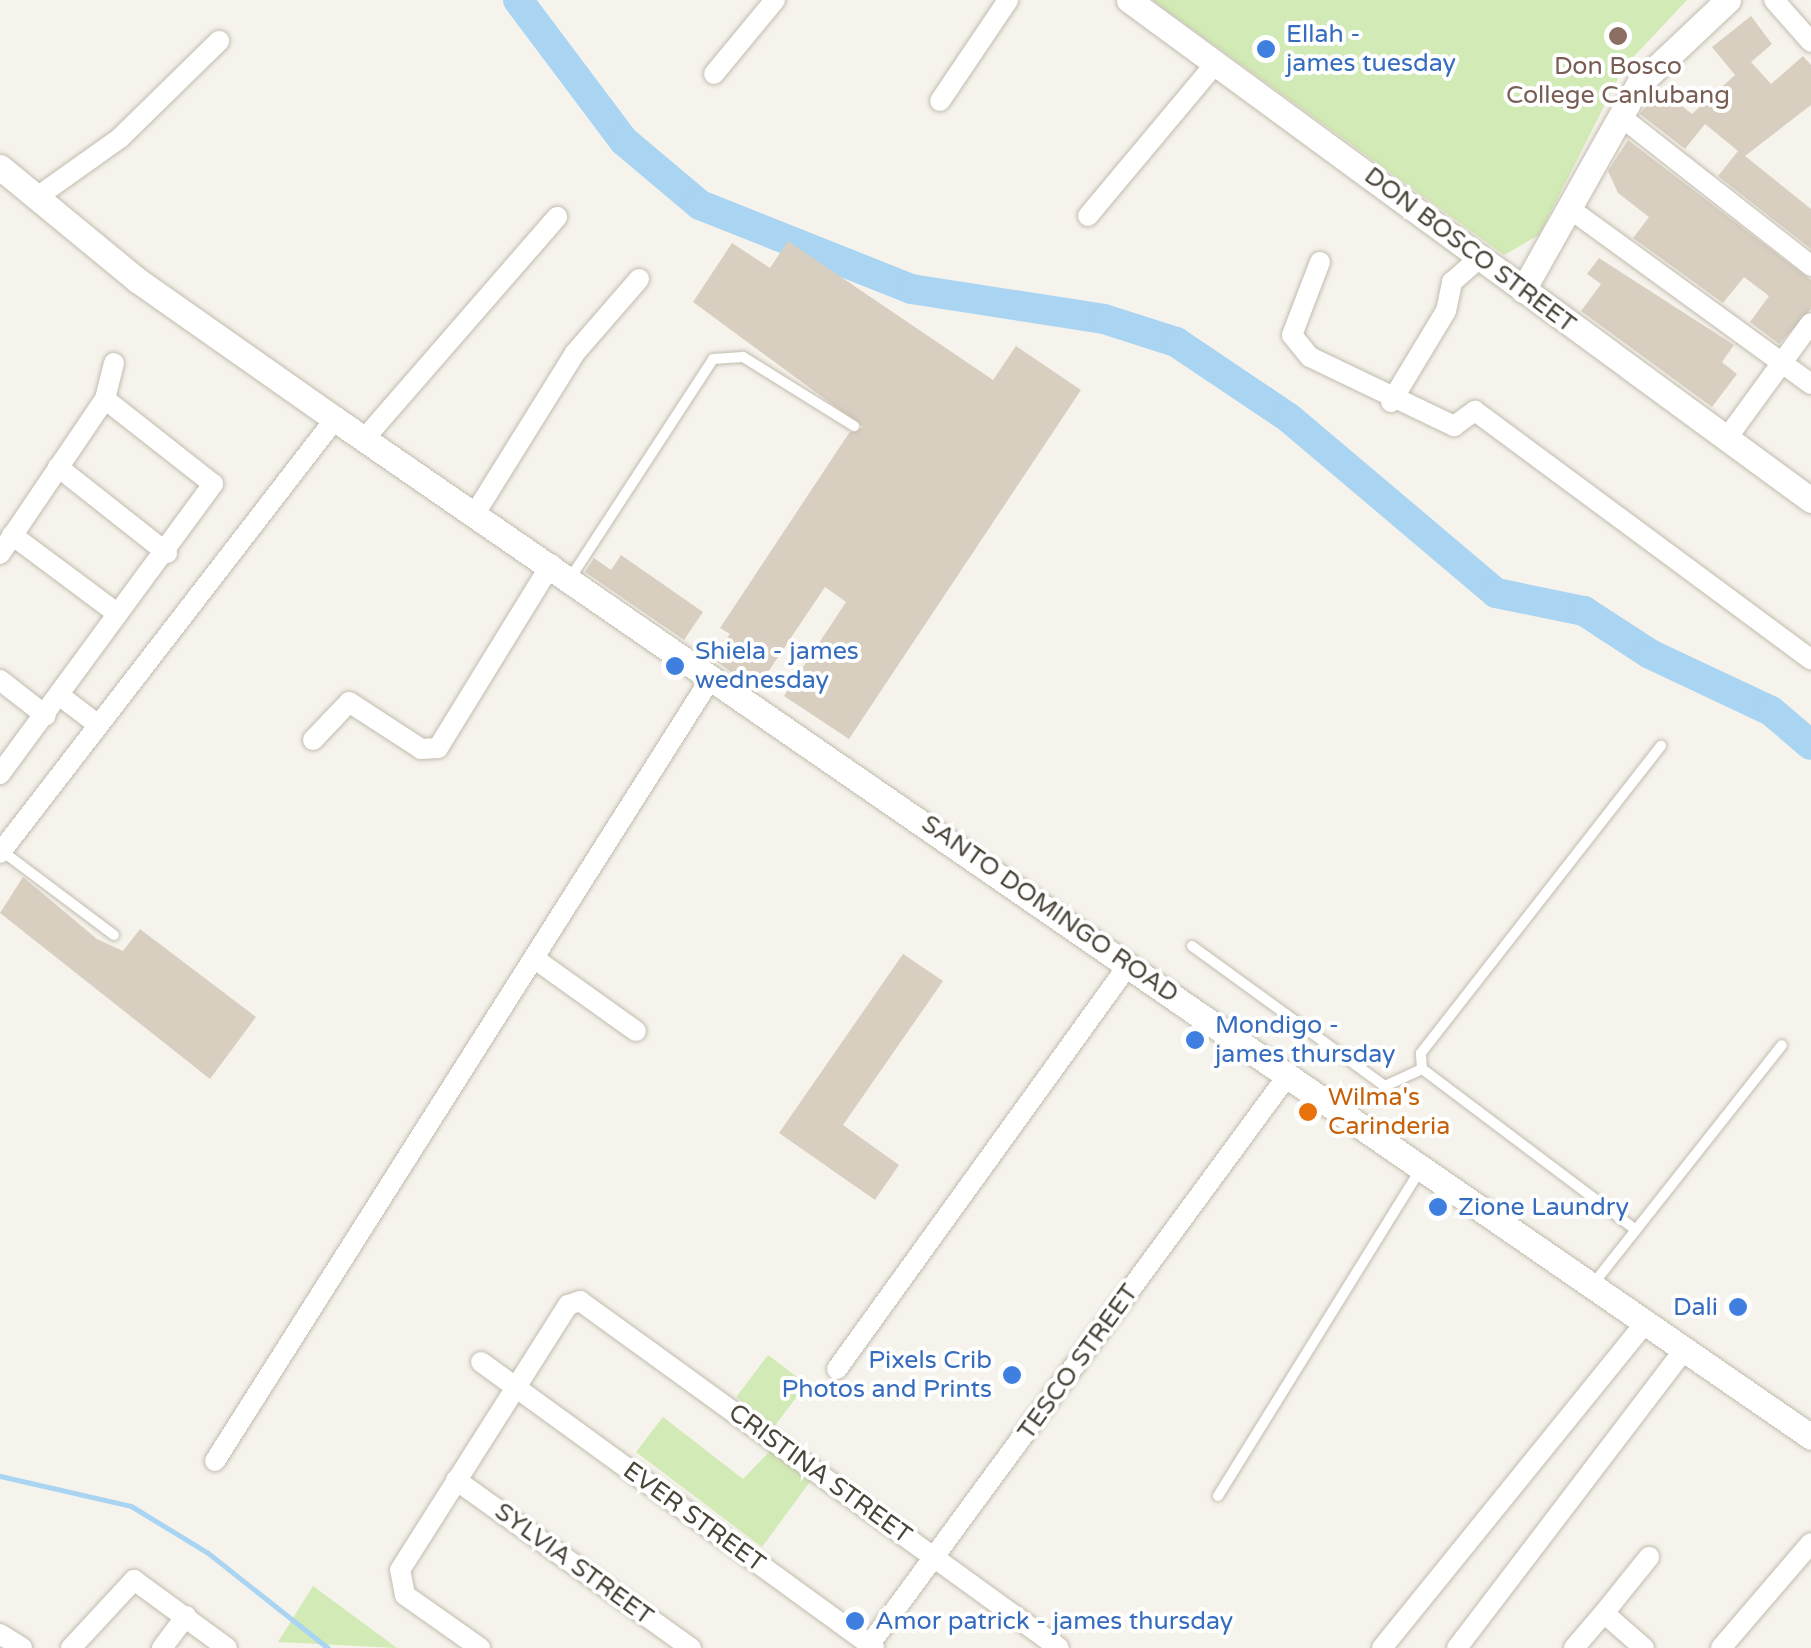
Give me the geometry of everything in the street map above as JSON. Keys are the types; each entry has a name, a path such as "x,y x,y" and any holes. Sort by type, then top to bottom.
{"street":[{"path":"714,74 775,0"},
{"path":"940,101 1008,0"},
{"name":"DON BOSCO STREET","path":"1129,0 1811,500"},
{"path":"1522,290 1573,211 1620,116 1655,64 1728,0"},
{"path":"1774,0 1811,42"},
{"path":"36,197 120,138 219,41"},
{"path":"1088,216 1216,63"},
{"path":"1620,116 1811,266"},
{"name":"SANTO DOMINGO ROAD","path":"0,166 137,280 335,419 561,570 711,678 1594,1282 1811,1437"},
{"path":"1573,211 1811,384"},
{"path":"365,438 557,217"},
{"path":"1391,402 1446,312 1452,282 1482,256"},
{"path":"1320,262 1292,335 1310,358 1391,402 1454,426 1475,412 1811,660"},
{"path":"476,512 575,353 639,278"},
{"path":"1726,438 1811,322"},
{"path":"0,554 105,399 114,362"},
{"path":"0,774 167,553 213,484 105,399"},
{"path":"1,852 335,419"},
{"path":"58,467 167,553"},
{"path":"12,535 118,614"},
{"path":"313,740 349,702 421,748 438,748 561,570"},
{"path":"215,1461 711,678"},
{"path":"0,680 46,716"},
{"path":"60,695 96,724"},
{"path":"535,959 636,1031"},
{"path":"837,1368 1128,965"},
{"name":"TESCO STREET","path":"870,1647 1288,1075"},
{"name":"CRISTINA STREET","path":"514,1386 568,1305 580,1301 1059,1648"},
{"path":"1382,1648 1647,1321"},
{"path":"1457,1648 1685,1349"},
{"name":"EVER STREET","path":"481,1362 870,1647"},
{"path":"480,1648 398,1583 514,1386"},
{"name":"SYLVIA STREET","path":"456,1480 691,1648"},
{"path":"1721,1648 1811,1542"},
{"path":"1574,1648 1650,1558"},
{"path":"71,1648 128,1580 228,1648"},
{"path":"1604,1613 1644,1648"},
{"path":"162,1648 186,1616"},
{"path":"0,1634 22,1648"}],"lane":[{"path":"561,570 714,358 743,357 854,426"},
{"path":"1636,1230 1422,1069 1421,1053 1661,746"},
{"path":"1,852 114,935"},
{"path":"1192,946 1385,1086 1422,1069"},
{"path":"1594,1282 1782,1045"},
{"path":"1218,1496 1423,1165"}],"green space":[{"path":"1152,0 1687,0 1624,67 1539,235 1504,255"},
{"path":"768,1355 806,1384 774,1426 736,1397"},
{"path":"663,1417 743,1479 772,1449 812,1479 762,1547 636,1452"},
{"path":"313,1586 397,1648 278,1642"}],"building":[{"path":"1751,16 1772,44 1751,62 1771,84 1803,56 1811,65 1811,105 1745,156 1811,209 1811,249 1718,176 1738,151 1705,124 1685,149 1640,114 1659,88 1692,114 1735,75 1712,47"},
{"path":"1628,140 1811,280 1811,309 1779,344 1750,322 1769,296 1744,277 1723,303 1633,238 1649,217 1618,193 1608,171"},
{"path":"788,241 993,380 1016,346 1081,390 849,739 784,696 846,602 825,587 756,690 713,659 730,634 720,628 849,433 863,427 693,302 732,243 770,268"},
{"path":"1599,258 1734,345 1722,362 1737,374 1712,407 1581,311 1601,284 1587,274"},
{"path":"621,555 703,612 684,640 585,572 594,558 611,570"},
{"path":"23,877 97,939 123,951 140,929 256,1017 210,1079 0,913"},
{"path":"903,954 943,981 843,1125 899,1165 875,1200 779,1133"}],"waterway":[{"path":"518,0 624,141 700,205 911,289 1104,319 1176,342 1289,418 1496,593 1584,611 1650,654 1771,711 1811,745"},
{"path":"0,1476 131,1506 208,1553 328,1648"}],"place":[{"name":"Don Bosco College Canlubang","path":"1618,36"},
{"name":"Ellah - james tuesday","path":"1266,49"},
{"name":"Shiela - james wednesday","path":"675,666"},
{"name":"Mondigo - james thursday","path":"1195,1040"},
{"name":"Wilma's Carinderia","path":"1308,1112"},
{"name":"Zione Laundry","path":"1438,1207"},
{"name":"Dali","path":"1738,1307"},
{"name":"Pixels Crib Photos and Prints","path":"1012,1375"},
{"name":"Amor patrick - james thursday","path":"855,1621"}]}
